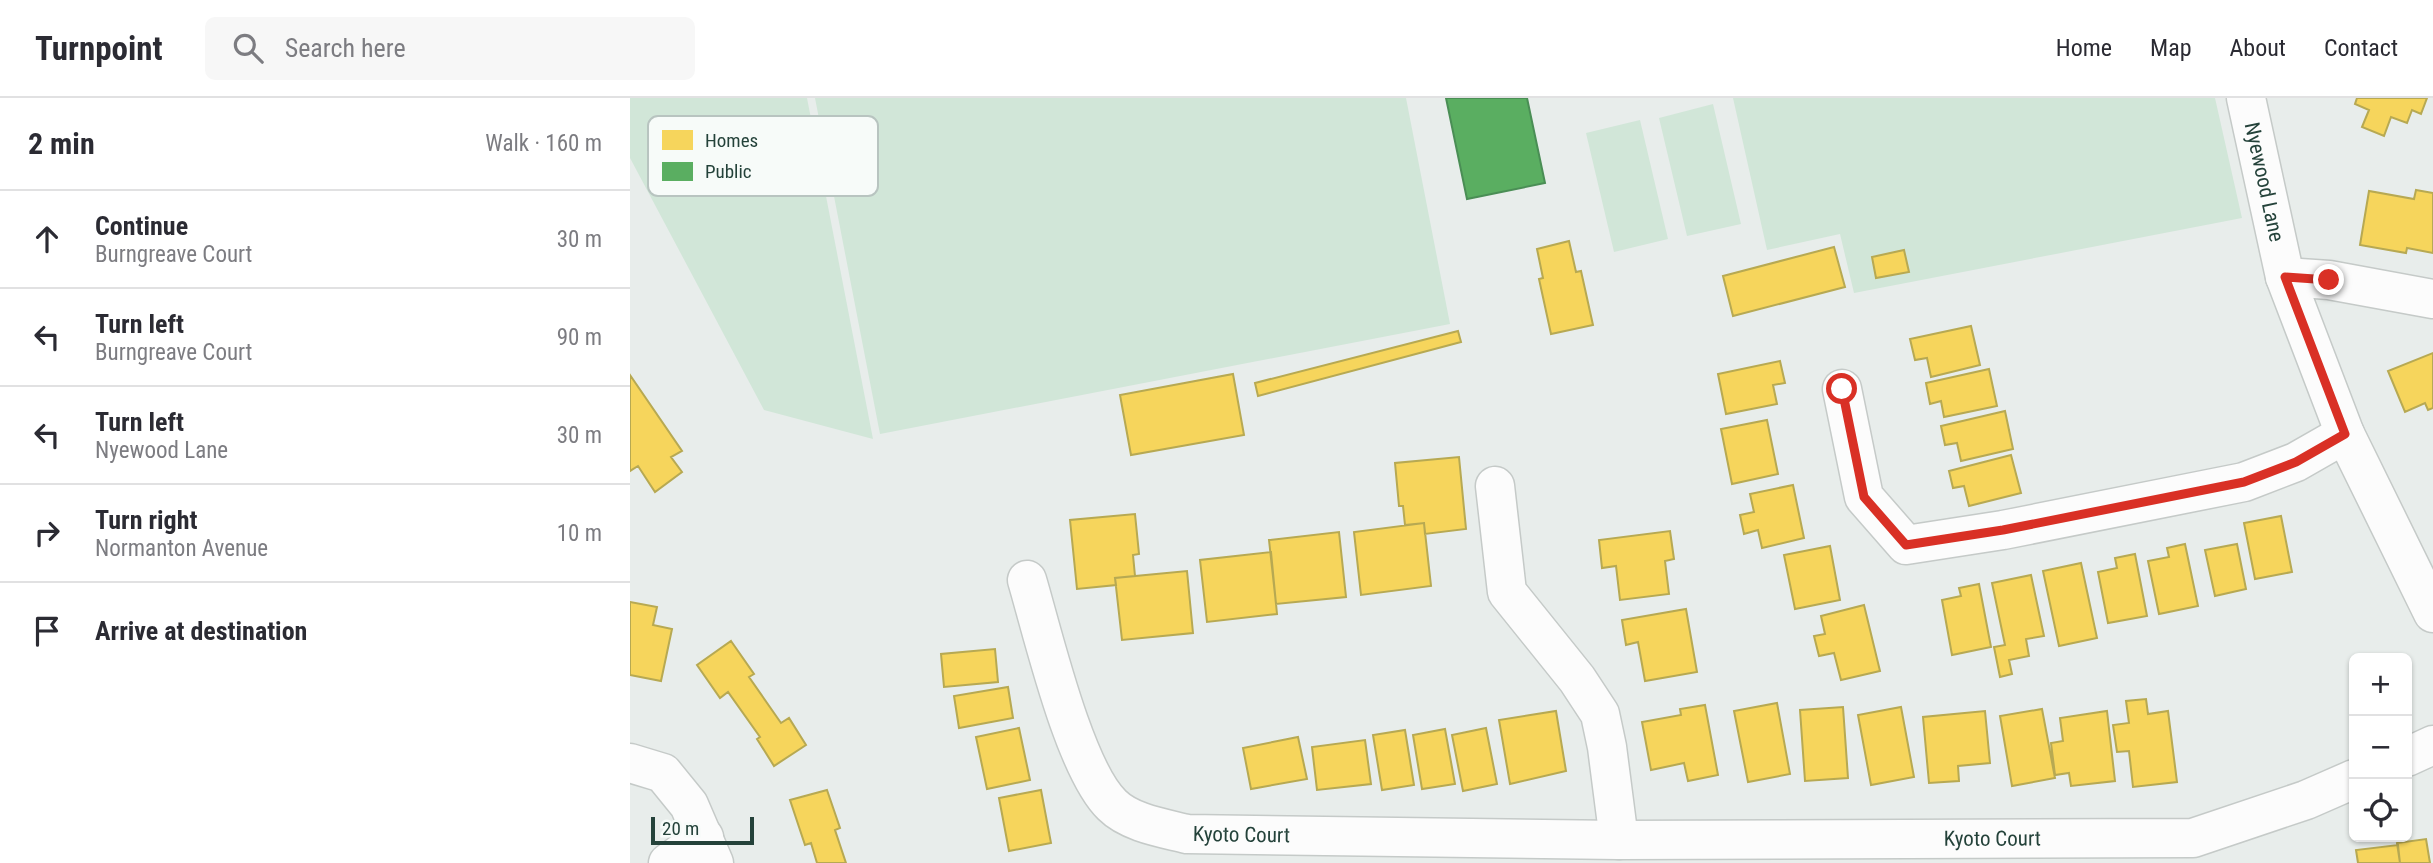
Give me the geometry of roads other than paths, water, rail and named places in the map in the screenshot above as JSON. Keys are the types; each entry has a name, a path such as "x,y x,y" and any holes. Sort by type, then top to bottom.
{"street":[{"name":"Nyewood Lane","path":"2246,98 2285,277 2345,434 2433,613"},
{"path":"2285,277 2329,280 2433,299"},
{"path":"1842,389 1864,497 1906,545 2003,530 2244,482 2296,462 2345,434"},
{"path":"1495,486 1507,592 1577,679 1600,715 1608,747 1619,840"},
{"name":"Kyoto Court","path":"1027,580 1063,700 1088,767 1112,806 1149,824 1187,834 1619,840 2193,838 2306,800 2349,781"},
{"path":"2412,755 2433,745"},
{"path":"630,763 663,773 689,805 709,850 668,863"}]}
